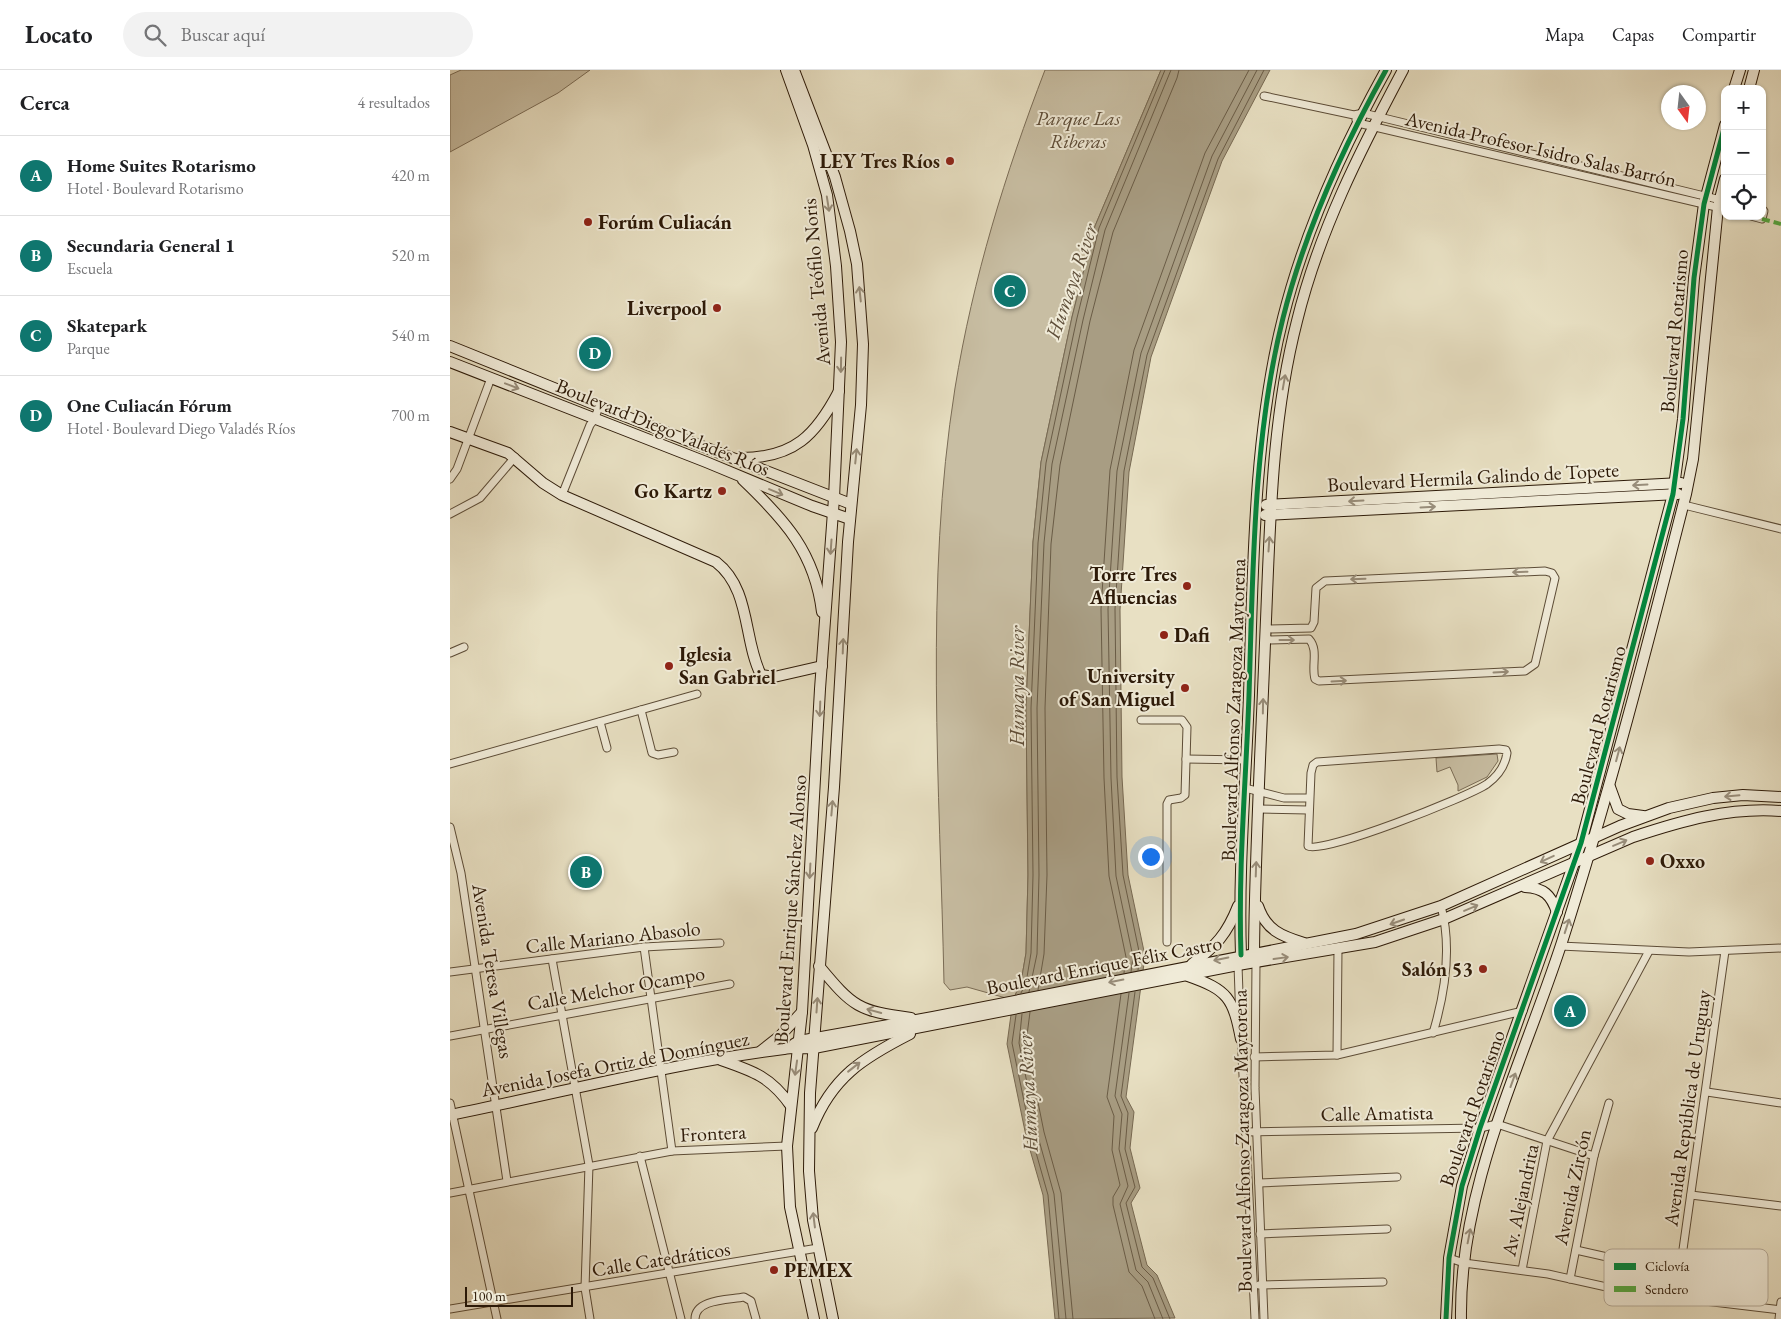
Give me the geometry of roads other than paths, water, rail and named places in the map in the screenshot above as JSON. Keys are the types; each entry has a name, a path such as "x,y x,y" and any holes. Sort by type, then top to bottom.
{"main road":[{"name":"Avenida Teófilo Noris","path":"786,70 797,89 835,177 857,264 861,310 862,374 851,504"},
{"name":"Avenida Teófilo Noris","path":"794,70 797,89 824,180 829,206 839,303 841,388 834,498"},
{"name":"Boulevard Alfonso Zaragoza Maytorena","path":"1240,960 1240,900 1258,511 1267,400 1283,318 1314,218 1358,117 1386,70"},
{"name":"Boulevard Alfonso Zaragoza Maytorena","path":"1255,957 1258,809 1278,420 1296,322 1327,226 1373,126 1403,70"},
{"path":"1735,85 1740,70"},
{"path":"1750,85 1754,70"},
{"name":"Boulevard Rotarismo","path":"1446,1319 1448,1258 1462,1186 1480,1128 1581,843 1676,484 1691,342 1694,278 1705,200 1724,130"},
{"name":"Boulevard Rotarismo","path":"1461,1319 1464,1263 1478,1192 1497,1124 1560,946 1596,837 1684,505 1689,483 1721,212"},
{"path":"1283,318 1296,322"},
{"name":"Boulevard Diego Valadés Ríos","path":"450,346 595,405 851,504"},
{"name":"Boulevard Diego Valadés Ríos","path":"450,362 591,421 850,519"},
{"path":"735,458 765,457 792,448 819,425 841,388"},
{"path":"450,432 516,458 543,483 562,496 716,562 729,575 742,605 761,674 774,677 822,666"},
{"path":"450,439 470,441"},
{"path":"739,476 779,515 798,540 817,587 824,632"},
{"name":"Boulevard Hermila Galindo de Topete","path":"1258,511 1689,483"},
{"name":"Boulevard Hermila Galindo de Topete","path":"1272,510 1686,494"},
{"name":"Boulevard Enrique Sánchez Alonso","path":"814,1319 798,1252 790,1197 787,1146 802,1012 824,632 834,498"},
{"path":"850,519 851,504"},
{"name":"Boulevard Enrique Sánchez Alonso","path":"833,1319 818,1248 811,1196 809,1136 819,966 835,778 850,519"},
{"path":"1629,665 1641,667"},
{"path":"1610,786 1618,808 1628,814 1644,816"},
{"name":"Boulevard Enrique Félix Castro","path":"799,1046 1164,976 1380,928 1440,906 1644,816 1690,802 1713,798 1743,795 1781,797"},
{"name":"Boulevard Enrique Félix Castro","path":"1255,957 1338,949 1375,942 1444,920 1633,837 1689,820 1743,811 1781,811"},
{"path":"1522,887 1543,890 1553,901 1557,912"},
{"path":"1255,899 1262,918 1268,927 1284,937 1307,944"},
{"path":"1240,900 1226,932 1216,945 1189,970 1224,994 1235,1010 1241,1039"},
{"path":"819,966 850,1002 864,1009 921,1024"},
{"path":"758,1053 780,1036 802,1012"},
{"path":"809,1136 820,1108 844,1075 921,1024"},
{"name":"Avenida Josefa Ortiz de Domínguez","path":"451,1114 661,1071 799,1046"},
{"path":"720,1060 769,1080 778,1088 790,1106"}],"street":[{"name":"Avenida Profesor Isidro Salas Barrón","path":"1264,96 1358,117 1379,117 1705,200"},
{"name":"Avenida Profesor Isidro Salas Barrón","path":"1358,117 1373,126 1721,204"},
{"path":"450,480 470,441 491,378"},
{"path":"562,496 591,421 595,405"},
{"path":"450,514 480,498 516,458"},
{"path":"1684,505 1781,529"},
{"path":"1545,571 1552,573 1554,578 1535,664 1525,671 1319,681 1315,679 1313,674 1314,649 1309,640 1266,634 1311,628 1314,622 1316,588 1325,581 1545,571"},
{"path":"450,653 464,647"},
{"path":"450,764 697,694"},
{"path":"641,710 652,753 658,755 674,752"},
{"path":"1141,720 1184,722 1187,727 1185,795 1181,798 1169,800 1167,804 1167,942"},
{"path":"600,722 607,748"},
{"path":"1499,749 1506,750 1508,753 1506,763 1497,775 1471,793 1423,814 1318,848 1308,846 1309,798 1312,768 1317,762 1499,749"},
{"path":"1186,759 1246,760"},
{"path":"1245,788 1284,798 1309,798"},
{"path":"1283,809 1284,798"},
{"path":"1258,809 1308,810"},
{"name":"Avenida Teresa Villegas","path":"450,826 462,872 507,1180"},
{"path":"1433,1033 1443,996 1444,920 1440,906"},
{"name":"Calle Mariano Abasolo","path":"450,972 644,947 720,943"},
{"path":"1560,946 1649,951 1726,951 1781,948"},
{"path":"644,947 672,1151"},
{"path":"1337,1055 1338,949"},
{"name":"Av. Alejandrita","path":"1522,1270 1547,1141 1649,951"},
{"name":"Avenida República de Uruguay","path":"1683,1249 1726,951"},
{"name":"Boulevard Alfonso Zaragoza Maytorena","path":"1255,957 1254,1057 1264,1319"},
{"path":"552,959 589,1165 585,1288 590,1319"},
{"name":"Boulevard Alfonso Zaragoza Maytorena","path":"1240,960 1241,1039 1255,1319"},
{"name":"Calle Melchor Ocampo","path":"450,1036 730,984"},
{"path":"1254,1057 1337,1055 1523,1011"},
{"path":"1706,1092 1781,1103"},
{"path":"450,1103 497,1319"},
{"name":"Avenida Zircón","path":"1570,1278 1594,1156 1609,1104"},
{"path":"1497,1124 1594,1156"},
{"name":"Calle Amatista","path":"1245,1132 1480,1128 1497,1124"},
{"name":"Frontera","path":"450,1193 507,1180 672,1151 787,1146"},
{"path":"640,1156 680,1319"},
{"path":"1259,1183 1396,1177"},
{"path":"1691,1194 1781,1206"},
{"path":"1260,1234 1387,1229"},
{"name":"Calle Catedráticos","path":"450,1309 669,1275 818,1248"},
{"path":"1576,1250 1604,1256"},
{"path":"1448,1258 1464,1263 1522,1270 1604,1286"},
{"path":"1253,1285 1383,1282"},
{"path":"695,1319 696,1311 703,1304 744,1297 752,1301 756,1319"},
{"path":"1778,1319 1781,1302"},
{"path":"1742,1306 1780,1310"}],"water":[{"name":"Humaya River","path":"1161,70 1270,70 1222,161 1151,357 1129,472 1120,610 1122,777 1128,875 1145,956 1126,1097 1134,1112 1130,1148 1140,1188 1131,1203 1147,1265 1157,1275 1175,1318 1055,1319 1043,1195 1026,1136 1007,1044 1013,1000 1021,982 1026,953 1028,875 1026,708 1033,542 1041,462 1072,317 1095,226"}],"place":[{"name":"LEY Tres Ríos","path":"950,161"},
{"name":"Forúm Culiacán","path":"588,222"},
{"name":"Skatepark","path":"1010,291"},
{"name":"Liverpool","path":"717,308"},
{"name":"One Culiacán Fórum","path":"595,353"},
{"name":"Go Kartz","path":"722,491"},
{"name":"Torre Tres Afluencias","path":"1187,586"},
{"name":"Dafi","path":"1164,635"},
{"name":"Iglesia San Gabriel","path":"669,666"},
{"name":"University of San Miguel","path":"1185,688"},
{"name":"Oxxo","path":"1650,861"},
{"name":"Secundaria General 1","path":"586,872"},
{"name":"Salón 53","path":"1483,969"},
{"name":"Home Suites Rotarismo","path":"1570,1011"},
{"name":"PEMEX","path":"774,1270"}],"park label":[{"name":"Parque Las Riberas","path":"1078,130"}]}
